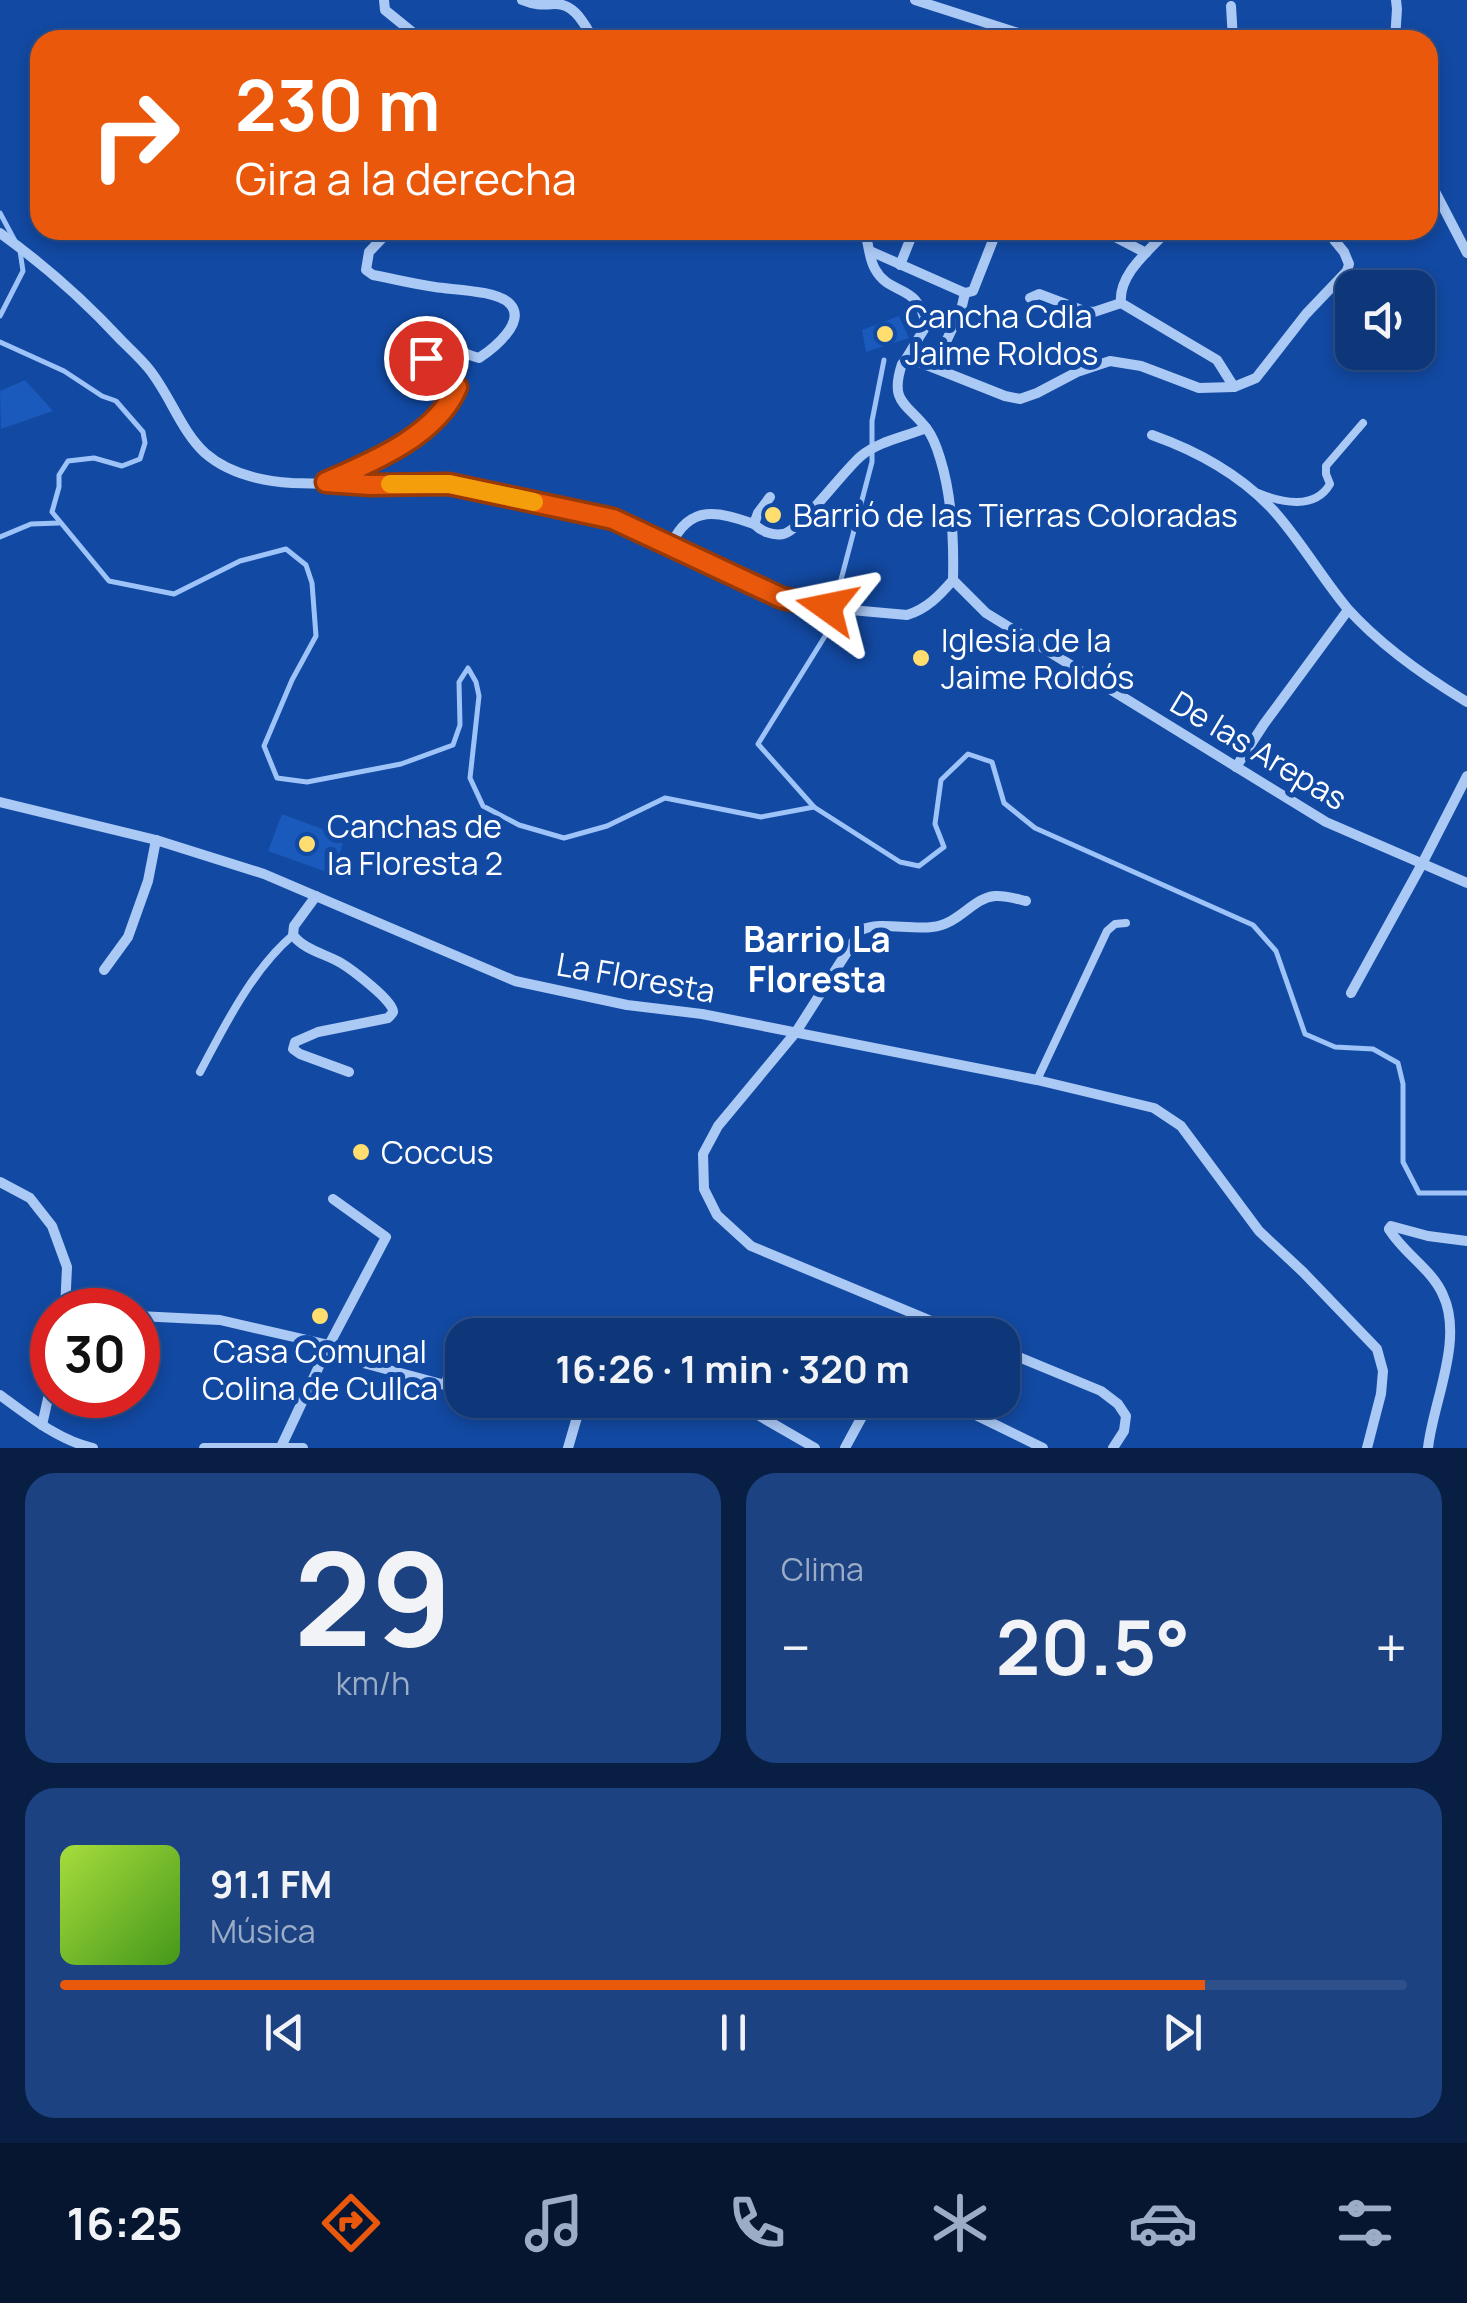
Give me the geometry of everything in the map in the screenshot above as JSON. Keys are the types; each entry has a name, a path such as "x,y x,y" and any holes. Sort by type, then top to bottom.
{"street":[{"path":"384,0 385,10 410,30"},
{"path":"522,0 541,6 566,5 587,30"},
{"path":"915,0 1009,30"},
{"path":"1396,0 1396,30"},
{"path":"1232,2 1233,30"},
{"path":"1438,197 1467,253"},
{"path":"1,234 36,258 150,370 205,452 247,476 268,482 449,484 555,505 613,519 782,598 907,616 940,596 954,580 950,511 940,458 926,428 901,402 896,391 902,364 926,326 925,316 912,296 886,282 874,270 868,240"},
{"path":"326,482 374,462 424,428 443,409 457,387 426,358 435,347 444,346 480,358 503,340 514,316 514,308 507,300 488,294 373,275 366,270 366,264 369,252 380,240"},
{"path":"900,265 910,240"},
{"path":"870,251 965,293 973,291 993,240"},
{"path":"1122,240 1146,252"},
{"path":"1122,303 1123,284 1158,240"},
{"path":"1334,240 1344,252 1348,270"},
{"path":"902,364 914,360 1005,396 1020,398 1110,361 1141,366 1199,388 1234,387 1256,378 1306,314 1335,284"},
{"path":"943,348 965,293"},
{"path":"1030,298 1039,294 1094,312 1122,303 1217,360 1234,387"},
{"path":"671,544 678,530 710,512 754,524 770,534 791,531 862,455 926,428"},
{"path":"1152,435 1189,448 1254,492 1275,512 1348,610 1406,662 1467,702"},
{"path":"754,524 770,496"},
{"name":"De las Arepas","path":"954,580 986,613 1326,822 1467,883"},
{"path":"1236,767 1348,610"},
{"path":"1351,993 1467,776"},
{"name":"La Floresta","path":"0,802 156,840 264,874 516,981 627,1005 796,1032 1037,1080 1154,1108 1180,1126 1259,1231 1377,1349 1383,1371 1381,1394 1367,1448"},
{"path":"104,970 128,936 148,881 156,840"},
{"path":"925,1318 751,1246 717,1215 704,1189 704,1154 718,1126 796,1032 861,930 879,925 908,929 950,924 984,899 997,895 1026,901"},
{"path":"316,896 294,926 293,935 298,942 342,964 393,1007 388,1018 318,1032 295,1042 292,1049 300,1054 349,1072"},
{"path":"0,1182 30,1198 52,1226 68,1267 67,1288"},
{"path":"281,1447 386,1237 332,1199"},
{"path":"1428,1448 1445,1370 1449,1313 1443,1293 1389,1229 1398,1226 1467,1242"},
{"path":"160,1317 220,1320 445,1386"},
{"path":"1020,1357 1101,1391 1118,1404 1126,1416 1124,1431 1113,1448"},
{"path":"0,1395 42,1425 93,1448"},
{"path":"42,1425 44,1418"},
{"path":"568,1448 577,1418"},
{"path":"763,1418 815,1448"},
{"path":"845,1448 862,1418"},
{"path":"982,1418 1043,1448"},
{"path":"204,1448 303,1448"}],"lane":[{"path":"1254,492 1289,503 1322,496 1330,484 1326,466 1363,423"},
{"path":"1037,1080 1107,931 1115,924 1126,923"},
{"path":"200,1072 258,974 293,935"}],"shaded area":[{"name":"Cancha Cdla Jaime Roldos","path":"899,316 909,338 866,352 862,330"},
{"path":"25,380 53,411 1,429 0,391"},
{"name":"Canchas de la Floresta 2","path":"282,814 344,837 335,875 268,851"}],"waterway":[{"path":"0,213 15,241"},
{"path":"0,316 23,271 20,251"},
{"path":"0,342 64,371 116,401 143,432 145,443 140,459 122,466 94,458 68,461 59,475 52,512 109,581 174,594 240,561 286,549 306,565 312,583 316,636 264,746 277,778 307,782 401,764 453,745 460,725 459,682 468,668 479,696 470,778 483,806 519,825 564,838 607,826 665,798 761,817 814,807"},
{"path":"884,360 872,421 872,462 827,633 758,744 814,807 900,862 919,866 944,847 935,824 941,780 968,754 992,762 1004,803 1035,828 1253,925 1276,951 1305,1034 1335,1047 1373,1049 1398,1063 1403,1084 1403,1162 1419,1193 1467,1193"},
{"path":"0,537 31,524 59,523"}],"slow traffic":[{"path":"390,484 449,484 534,502"}],"place":[{"name":"Cancha Cdla Jaime Roldos","path":"885,334"},
{"name":"Barrió de las Tierras Coloradas","path":"773,515"},
{"name":"Iglesia de la Jaime Roldós","path":"921,658"},
{"name":"Canchas de la Floresta 2","path":"307,844"},
{"name":"Coccus","path":"361,1152"},
{"name":"Casa Comunal Colina de Cullca","path":"320,1316"}],"district":[{"name":"Barrio La Floresta","path":"817,959"}],"route":[{"path":"426,358 457,387 443,409 424,428 374,462 326,482 449,484 613,519 782,598 827,607"}]}
